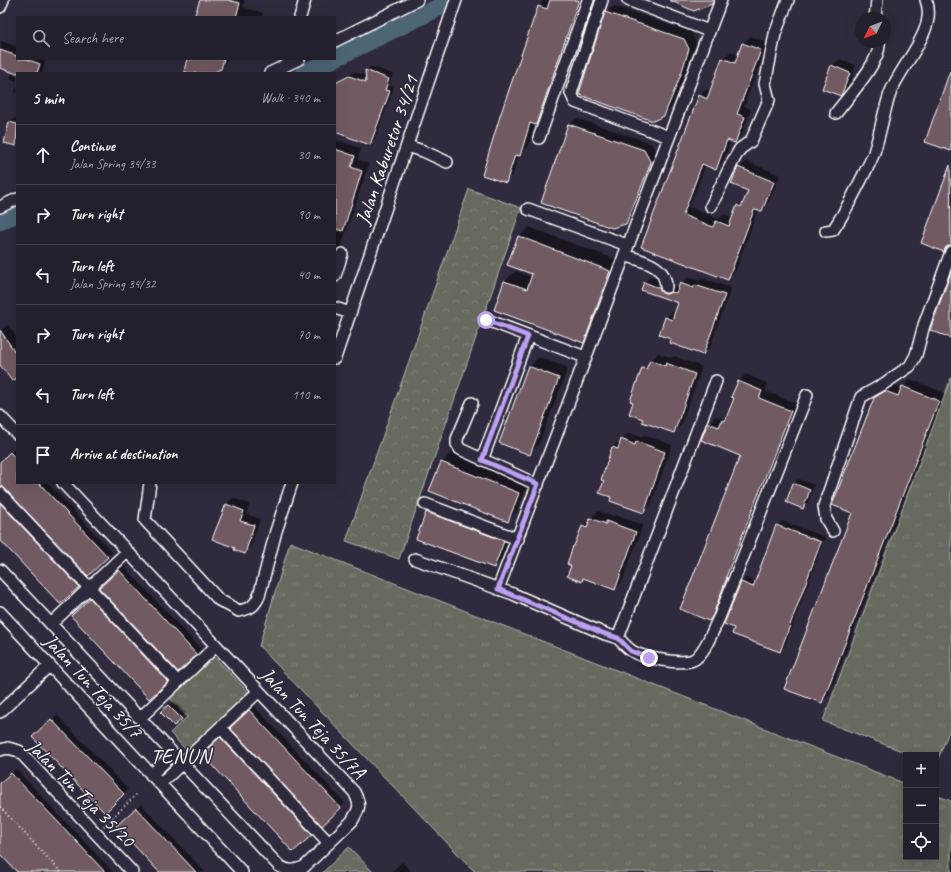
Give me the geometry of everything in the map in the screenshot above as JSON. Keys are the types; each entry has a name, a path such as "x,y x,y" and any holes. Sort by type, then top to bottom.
{"street":[{"path":"0,7 3,0"},
{"path":"300,16 305,0"},
{"path":"336,40 417,0"},
{"name":"Jalan Kaburetor 34/21","path":"336,355 456,0"},
{"path":"539,138 588,0"},
{"path":"602,0 571,93 575,102 669,137"},
{"path":"628,0 709,31"},
{"path":"498,589 721,0"},
{"path":"711,206 740,149 751,141 769,100 764,84 775,34 788,0"},
{"path":"876,12 877,0"},
{"path":"826,231 833,230 847,209 875,151 891,92 902,69 918,46 928,20 928,4 926,0"},
{"path":"836,113 872,67 880,48"},
{"path":"272,72 285,63 296,60"},
{"path":"407,146 423,151 447,162"},
{"path":"0,207 16,199"},
{"path":"528,209 626,250 658,268 666,281 666,287"},
{"path":"833,531 826,519 824,506 861,397 910,366 916,355 924,325 951,252"},
{"path":"336,273 342,254"},
{"path":"336,308 350,313"},
{"path":"486,320 585,357"},
{"path":"482,460 528,336"},
{"path":"618,638 716,380"},
{"path":"415,559 498,589 605,634 618,638 631,651 649,658 674,661 692,660 703,650 719,618 807,395"},
{"path":"472,403 457,439 457,444 460,449 538,484"},
{"path":"0,416 16,433"},
{"name":"Jalan Tun Teja 35/7A","path":"0,570 279,866 287,871 304,867 352,821 358,812 360,803 354,792 64,484"},
{"path":"150,484 145,520 219,600 239,611 250,608 256,604 276,531 292,484"},
{"path":"0,493 178,682"},
{"path":"425,504 518,539"},
{"path":"51,624 127,552"},
{"name":"Jalan Tun Teja 35/7","path":"0,612 242,872"},
{"path":"140,718 216,646"},
{"path":"0,712 49,666"},
{"path":"160,784 259,691"},
{"path":"221,728 329,843"},
{"name":"Jalan Tun Teja 35/20","path":"0,750 8,748 19,751 132,872"},
{"path":"151,775 173,754"}],"path":[{"path":"103,827 137,794"},
{"path":"0,807 61,872"}],"green space":[{"path":"469,189 521,208 399,559 346,541"},
{"path":"951,378 951,726 939,756 939,752 904,752 823,721"},
{"path":"290,542 903,783 903,860 939,860 939,796 951,801 951,872 475,872 259,646"},
{"path":"212,654 250,694 188,752 170,733 187,717 168,696"},
{"path":"349,847 373,872 323,872"}],"building":[{"path":"200,0 228,0 240,3 236,16 194,16"},
{"path":"550,0 579,0 536,125 530,123 520,156 515,155 506,183 482,175 501,113 538,6 547,9"},
{"path":"669,0 714,0 712,4 694,11"},
{"path":"605,12 684,39 689,49 680,77 664,116 653,121 580,95 579,93"},
{"path":"742,43 761,50 737,114 745,117 735,143 727,140 716,170 702,164 683,215 713,227 716,221 729,226 737,205 741,207 748,191 731,184 738,167 774,182 762,211 754,210 728,280 641,247 699,95 707,99 722,58 735,63"},
{"path":"0,50 16,56 16,60 29,60 40,64 37,72 14,73 0,68"},
{"path":"187,60 224,60 221,69 214,72 184,71"},
{"path":"831,65 850,73 841,96 822,89"},
{"path":"365,70 389,79 385,90 390,91 370,145 336,132 336,82 349,76 366,82"},
{"path":"950,71 951,72 951,151 925,142"},
{"path":"9,122 16,124 16,146 4,143"},
{"path":"568,124 644,150 651,163 626,224 612,228 541,203"},
{"path":"336,149 355,156 351,167 362,171 343,231 336,229"},
{"path":"950,165 951,245 946,247 944,252 921,243"},
{"path":"518,236 610,271 584,343 494,310 504,281 527,289 532,274 507,265"},
{"path":"951,272 951,338 930,330"},
{"path":"644,282 659,288 664,294 671,292 676,293 680,283 693,288 695,285 725,295 703,355 670,343 671,339 659,335 665,317 672,320 678,303 641,290"},
{"path":"0,330 16,354 16,379 12,381 0,365"},
{"path":"650,360 665,366 666,363 695,374 674,433 642,422 643,419 629,414 633,402 630,401 642,368 646,369"},
{"path":"528,366 559,378 530,455 499,443"},
{"path":"738,381 762,391 759,398 791,411 726,577 713,615 709,621 680,609 740,456 701,440 708,423 719,427 722,420 725,421 734,398 731,397"},
{"path":"902,386 939,401 822,703 784,689 852,513 832,505 874,398 885,391 898,396"},
{"path":"621,439 635,445 636,441 665,452 644,513 610,501 611,497 599,493 604,481 601,480 612,447 618,449"},
{"path":"10,452 16,459 16,484 40,484 108,557 88,576 0,484 0,462"},
{"path":"441,462 519,493 508,522 429,491"},
{"path":"793,483 810,490 803,509 786,502"},
{"path":"0,503 79,587 60,604 0,540"},
{"path":"226,504 244,511 240,521 254,525 245,554 234,550 235,548 212,539"},
{"path":"426,512 504,541 494,568 416,539"},
{"path":"590,518 606,524 606,521 636,532 615,590 583,578 582,582 567,576 571,566 567,564 573,546 582,526 587,528"},
{"path":"776,525 821,542 780,652 732,634 734,628 724,624 741,582 753,587"},
{"path":"119,570 197,655 178,672 99,588"},
{"path":"90,598 168,682 149,699 71,616"},
{"path":"168,705 182,719 174,726 160,712"},
{"path":"249,710 341,808 322,826 230,728"},
{"path":"51,719 124,794 105,813 32,737"},
{"path":"220,737 312,835 293,852 202,754"},
{"path":"11,773 105,872 17,872 0,854 0,783"},
{"path":"136,808 196,872 159,872 116,826"}],"waterway":[{"path":"336,58 454,0"},
{"path":"306,72 331,60"},
{"path":"0,221 16,213"}],"district":[{"name":"TENUN","path":"181,756"}],"route":[{"path":"486,320 528,336 482,460 538,484 498,589 513,594 605,634 618,638 631,651 649,658"}]}
